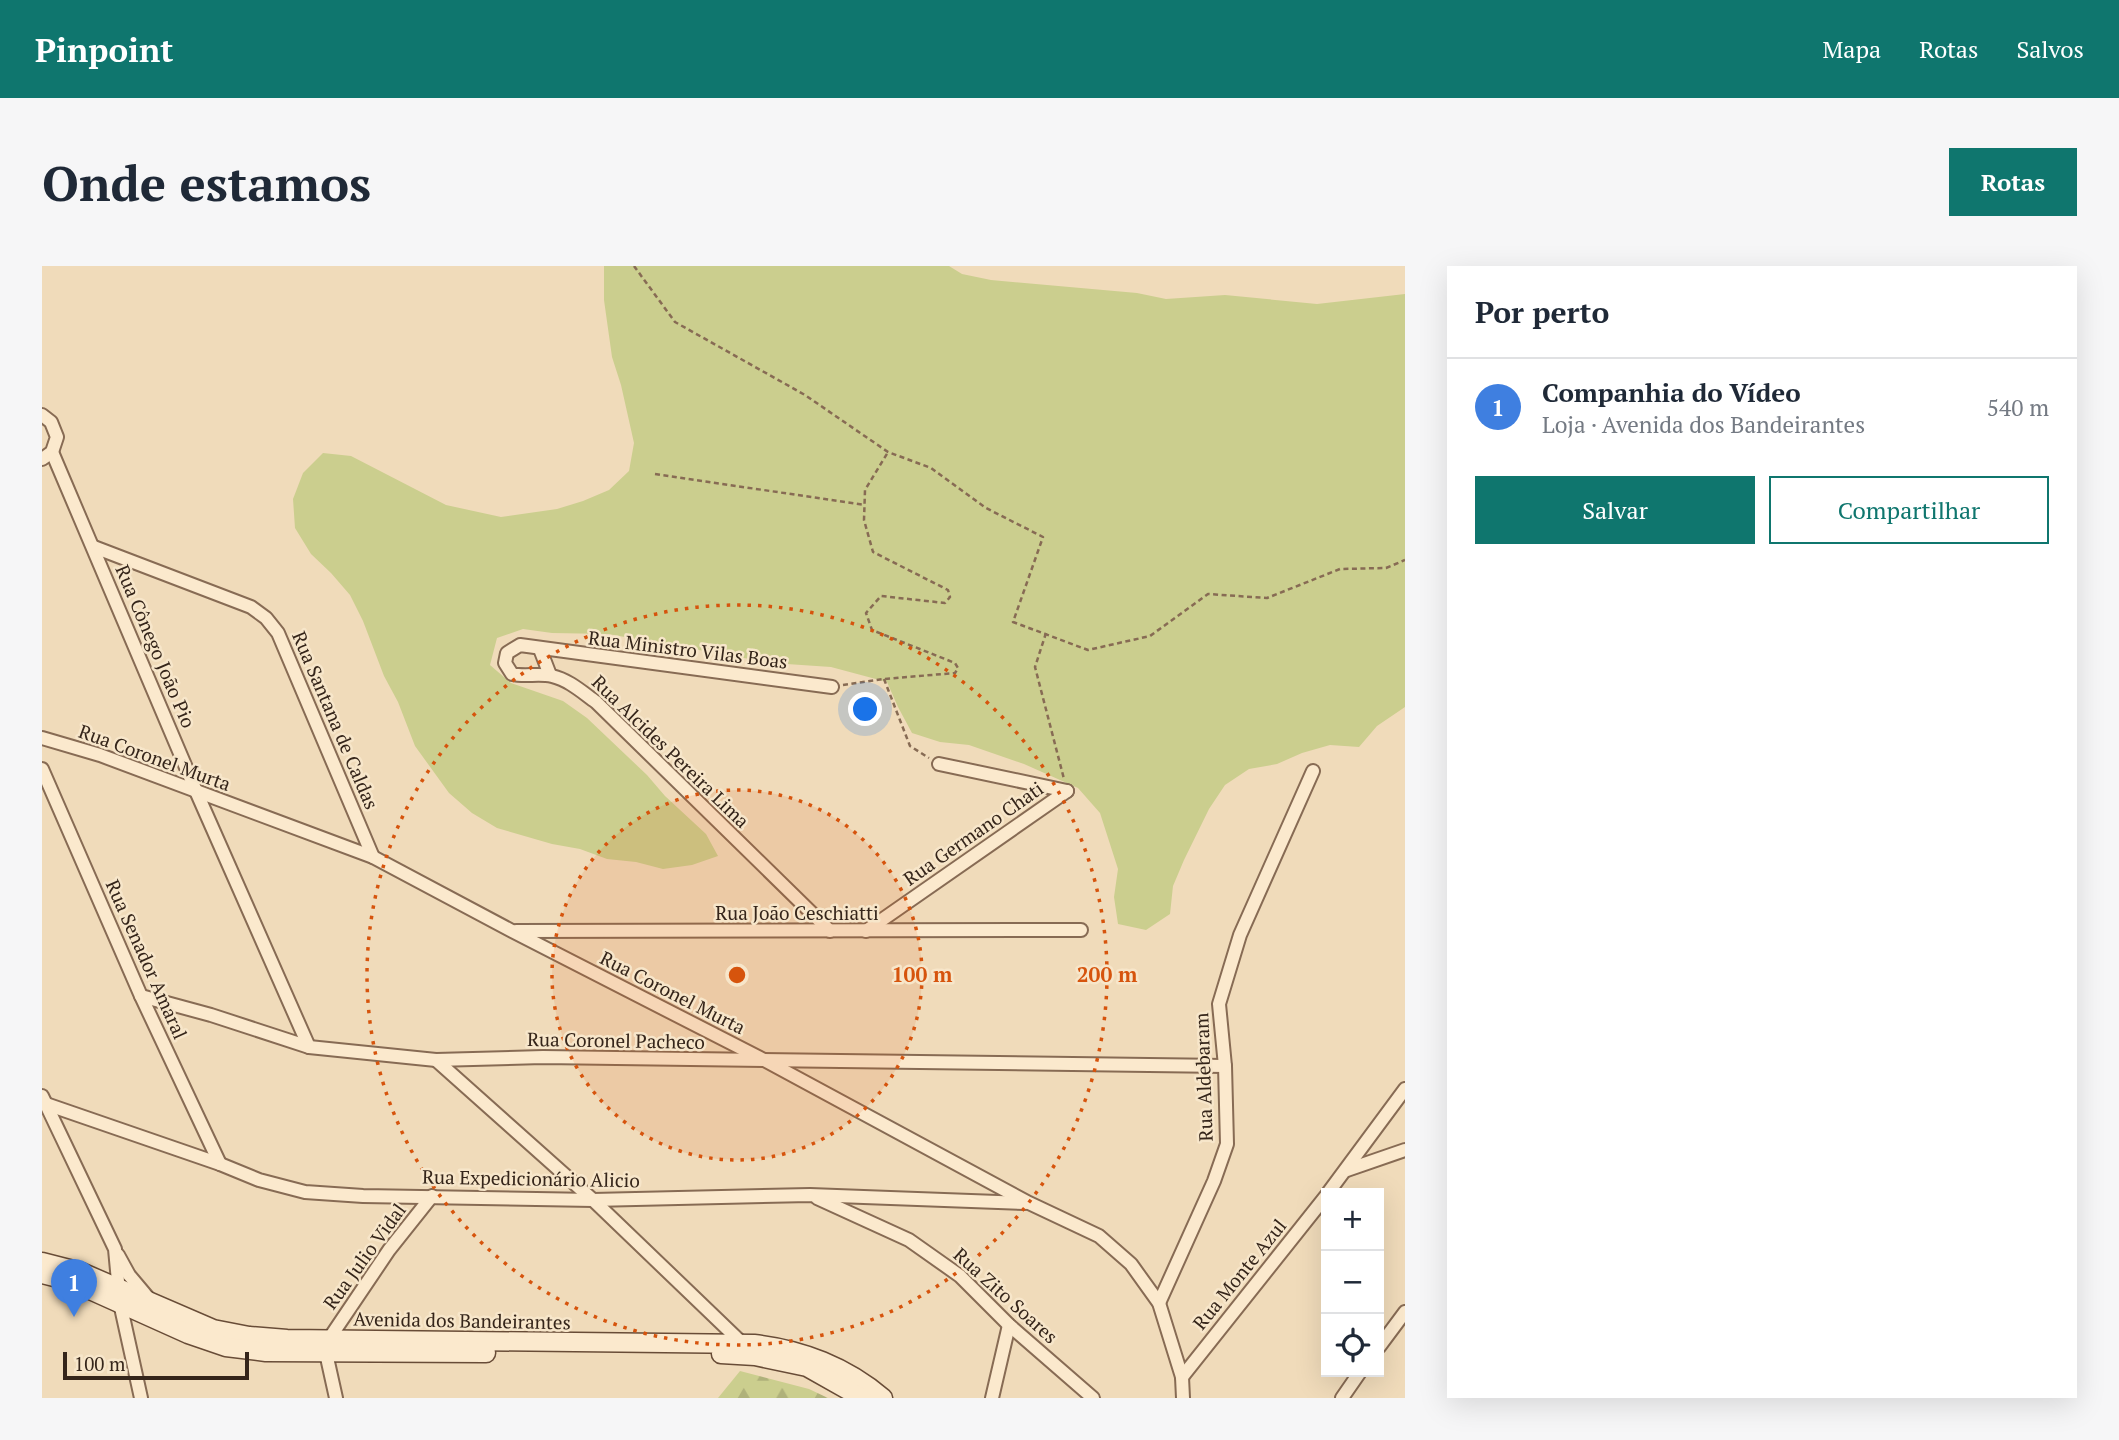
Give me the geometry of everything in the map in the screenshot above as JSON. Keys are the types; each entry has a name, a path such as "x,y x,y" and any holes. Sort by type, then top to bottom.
{"street":[{"name":"Rua Cônego João Pio","path":"42,415 56,429 56,445 47,455 94,547 196,791 309,1047"},
{"name":"Rua Santana de Caldas","path":"94,547 251,607 266,618 278,633 373,857"},
{"name":"Rua Alcides Pereira Lima","path":"540,649 520,645 507,653 505,663 512,674 522,677 550,675 573,685 596,702 830,931"},
{"path":"540,649 550,675"},
{"name":"Rua Ministro Vilas Boas","path":"540,649 832,687"},
{"name":"Rua Coronel Murta","path":"42,738 100,755 373,857 766,1061 1029,1203 1099,1236 1131,1264 1159,1303 1182,1377 1182,1398"},
{"path":"939,765 1067,791"},
{"name":"Rua Senador Amaral","path":"42,769 141,996 220,1164"},
{"name":"Rua Aldebaram","path":"1159,1303 1214,1181 1227,1144 1225,1066 1219,1004 1240,936 1312,771"},
{"name":"Rua Germano Chati","path":"866,931 1067,791"},
{"name":"Rua João Ceschiatti","path":"512,931 1081,930"},
{"name":"Rua Coronel Pacheco","path":"141,996 211,1015 309,1047 436,1060 542,1057 1225,1066"},
{"path":"436,1060 593,1200 749,1350"},
{"name":"Rua Monte Azul","path":"1333,1188 1405,1088"},
{"path":"44,1100 115,1250 129,1275 152,1303"},
{"name":"Rua Expedicionário Alicio","path":"44,1100 259,1180 305,1192 363,1196 593,1200 810,1195 1029,1203"},
{"path":"1347,1171 1405,1150"},
{"name":"Rua Zito Soares","path":"810,1195 909,1240 960,1276 1009,1325 1093,1398"},
{"name":"Rua Julio Vidal","path":"328,1346 389,1250 432,1196"},
{"name":"Rua Monte Azul","path":"1182,1377 1321,1203"},
{"path":"115,1250 119,1296 141,1398"},
{"name":"Avenida dos Bandeirantes","path":"42,1262 63,1266 188,1334 226,1347 266,1352 328,1346 787,1349 817,1359 853,1376 883,1398"},
{"name":"Avenida dos Bandeirantes","path":"42,1274 152,1303 213,1329 232,1334 328,1346"},
{"path":"1384,1340 1405,1312"},
{"path":"992,1398 1009,1325"},
{"path":"328,1346 336,1398"},
{"name":"Avenida dos Bandeirantes","path":"749,1350 807,1367 862,1398"},
{"path":"1342,1398 1357,1377"}],"path":[{"path":"634,266 675,322 804,395 888,452 931,468 986,508 1043,537 1013,622 1088,650 1150,636 1208,594 1267,598 1340,569 1386,568 1405,560"},
{"path":"832,687 884,679 956,673 958,668 955,663 872,630 866,612 881,596 945,603 950,597 947,590 873,552 864,520 865,491 888,452"},
{"path":"655,474 865,505"},
{"path":"1046,633 1035,667 1067,791"},
{"path":"884,679 910,746 939,765"}],"green space":[{"path":"604,266 949,266 962,274 991,280 1137,293 1166,299 1225,295 1317,304 1405,294 1405,707 1377,726 1359,747 1330,745 1277,764 1249,769 1225,785 1209,809 1184,860 1173,886 1170,914 1146,930 1118,924 1114,897 1118,869 1100,813 1078,788 1024,764 969,745 940,742 912,733 887,682 831,667 772,663 608,634 552,633 523,629 497,638 490,665 511,683 563,701 587,718 706,834 718,856 692,865 663,869 636,862 607,859 580,849 497,828 472,813 449,793 415,746 350,595 311,554 295,528 293,499 303,473 323,453 351,456 446,505 501,517 557,509 609,490 629,471 634,443 612,357 604,300"},
{"path":"740,1371 809,1389 828,1398 718,1398"}],"place":[{"name":"Companhia do Vídeo","path":"74,1317"}]}
